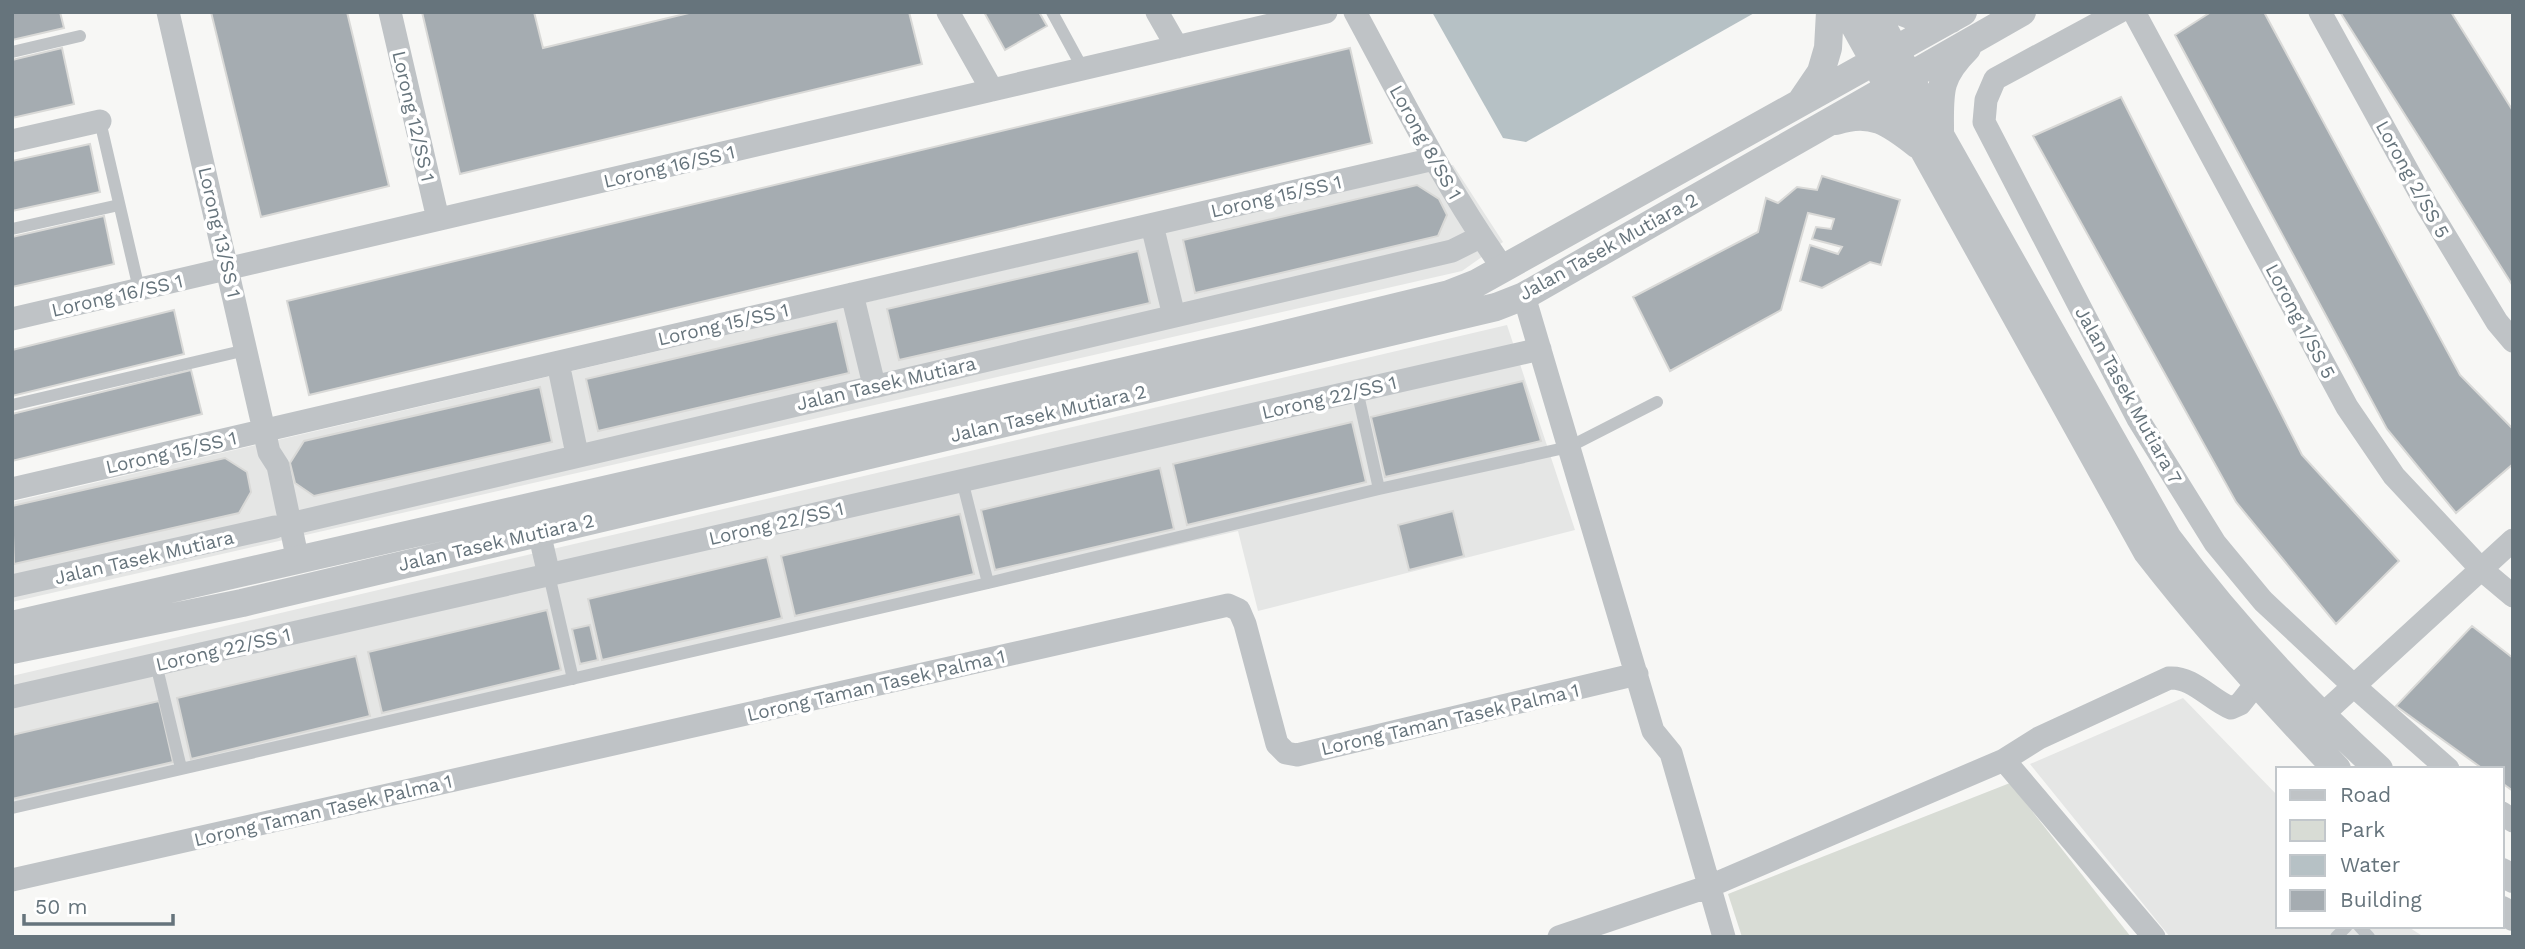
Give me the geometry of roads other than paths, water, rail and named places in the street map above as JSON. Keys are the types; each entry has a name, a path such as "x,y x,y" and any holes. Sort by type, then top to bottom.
{"street":[{"name":"Lorong 13/SS 1","path":"168,12 266,441 278,466 282,526 290,564"},
{"name":"Lorong 12/SS 1","path":"390,12 438,219"},
{"path":"948,12 992,90"},
{"path":"1157,12 1177,47"},
{"name":"Lorong 16/SS 1","path":"12,319 1177,47 1257,20 1326,12"},
{"name":"Lorong 8/SS 1","path":"1355,12 1434,159 1480,236 1503,268"},
{"path":"1798,105 1821,72 1828,48 1830,12"},
{"path":"1847,12 1893,68"},
{"path":"1875,12 1893,68"},
{"path":"1902,12 1915,17 1957,15"},
{"name":"Jalan Tasek Mutiara 2","path":"12,625 290,564 1436,298 1477,283 1798,105 1979,36 2022,12"},
{"name":"Jalan Tasek Mutiara 7","path":"2119,12 1994,79 1986,100 1984,122 2138,419 2215,543 2263,601 2446,767"},
{"name":"Lorong 1/SS 5","path":"2134,12 2347,407 2394,476 2482,570 2513,596"},
{"name":"Lorong 2/SS 5","path":"2320,12 2427,206 2497,322 2513,341"},
{"name":"Jalan Tasek Mutiara 2","path":"12,650 242,603 1496,307 1524,296 1817,128 1957,15"},
{"path":"1817,128 1855,115 1881,120 1930,141 1942,82 1952,64 1979,36"},
{"name":"Jalan Tasek Mutiara 7","path":"1893,68 2147,552 2191,609 2256,684 2335,767"},
{"path":"12,141 100,121"},
{"name":"Jalan Tasek Mutiara 7","path":"1930,141 2167,537 2209,593 2321,716 2377,767"},
{"name":"Lorong 15/SS 1","path":"12,489 266,441 558,363 1434,159"},
{"path":"1152,225 1174,316"},
{"name":"Jalan Tasek Mutiara","path":"12,586 282,526 578,454 1452,251 1480,236"},
{"path":"852,294 874,385"},
{"path":"1524,296 1653,731 1671,753 1724,937"},
{"name":"Lorong 22/SS 1","path":"12,697 1540,349"},
{"path":"558,363 578,454"},
{"path":"539,532 549,575"},
{"path":"2321,716 2513,540"},
{"path":"242,603 270,586 290,564 321,575 354,576"},
{"name":"Lorong Taman Tasek Palma 1","path":"12,880 1227,605 1239,610 1245,624 1277,744 1286,752 1297,755 1637,674"},
{"path":"1559,937 1710,886 2004,760 2039,738 2169,678 2178,677 2231,708 2240,704 2256,684"},
{"path":"2004,760 2154,937"}],"lane":[{"path":"1052,12 1083,69"},
{"path":"12,52 79,36"},
{"path":"100,121 139,289"},
{"path":"12,229 119,205"},
{"path":"12,405 246,350"},
{"path":"1357,390 1379,489"},
{"path":"12,808 1569,447 1657,402"},
{"path":"962,480 988,583"},
{"path":"549,575 573,679"},
{"path":"156,664 181,768"}],"water":[{"path":"1432,12 1756,12 1526,142 1503,138"}]}
